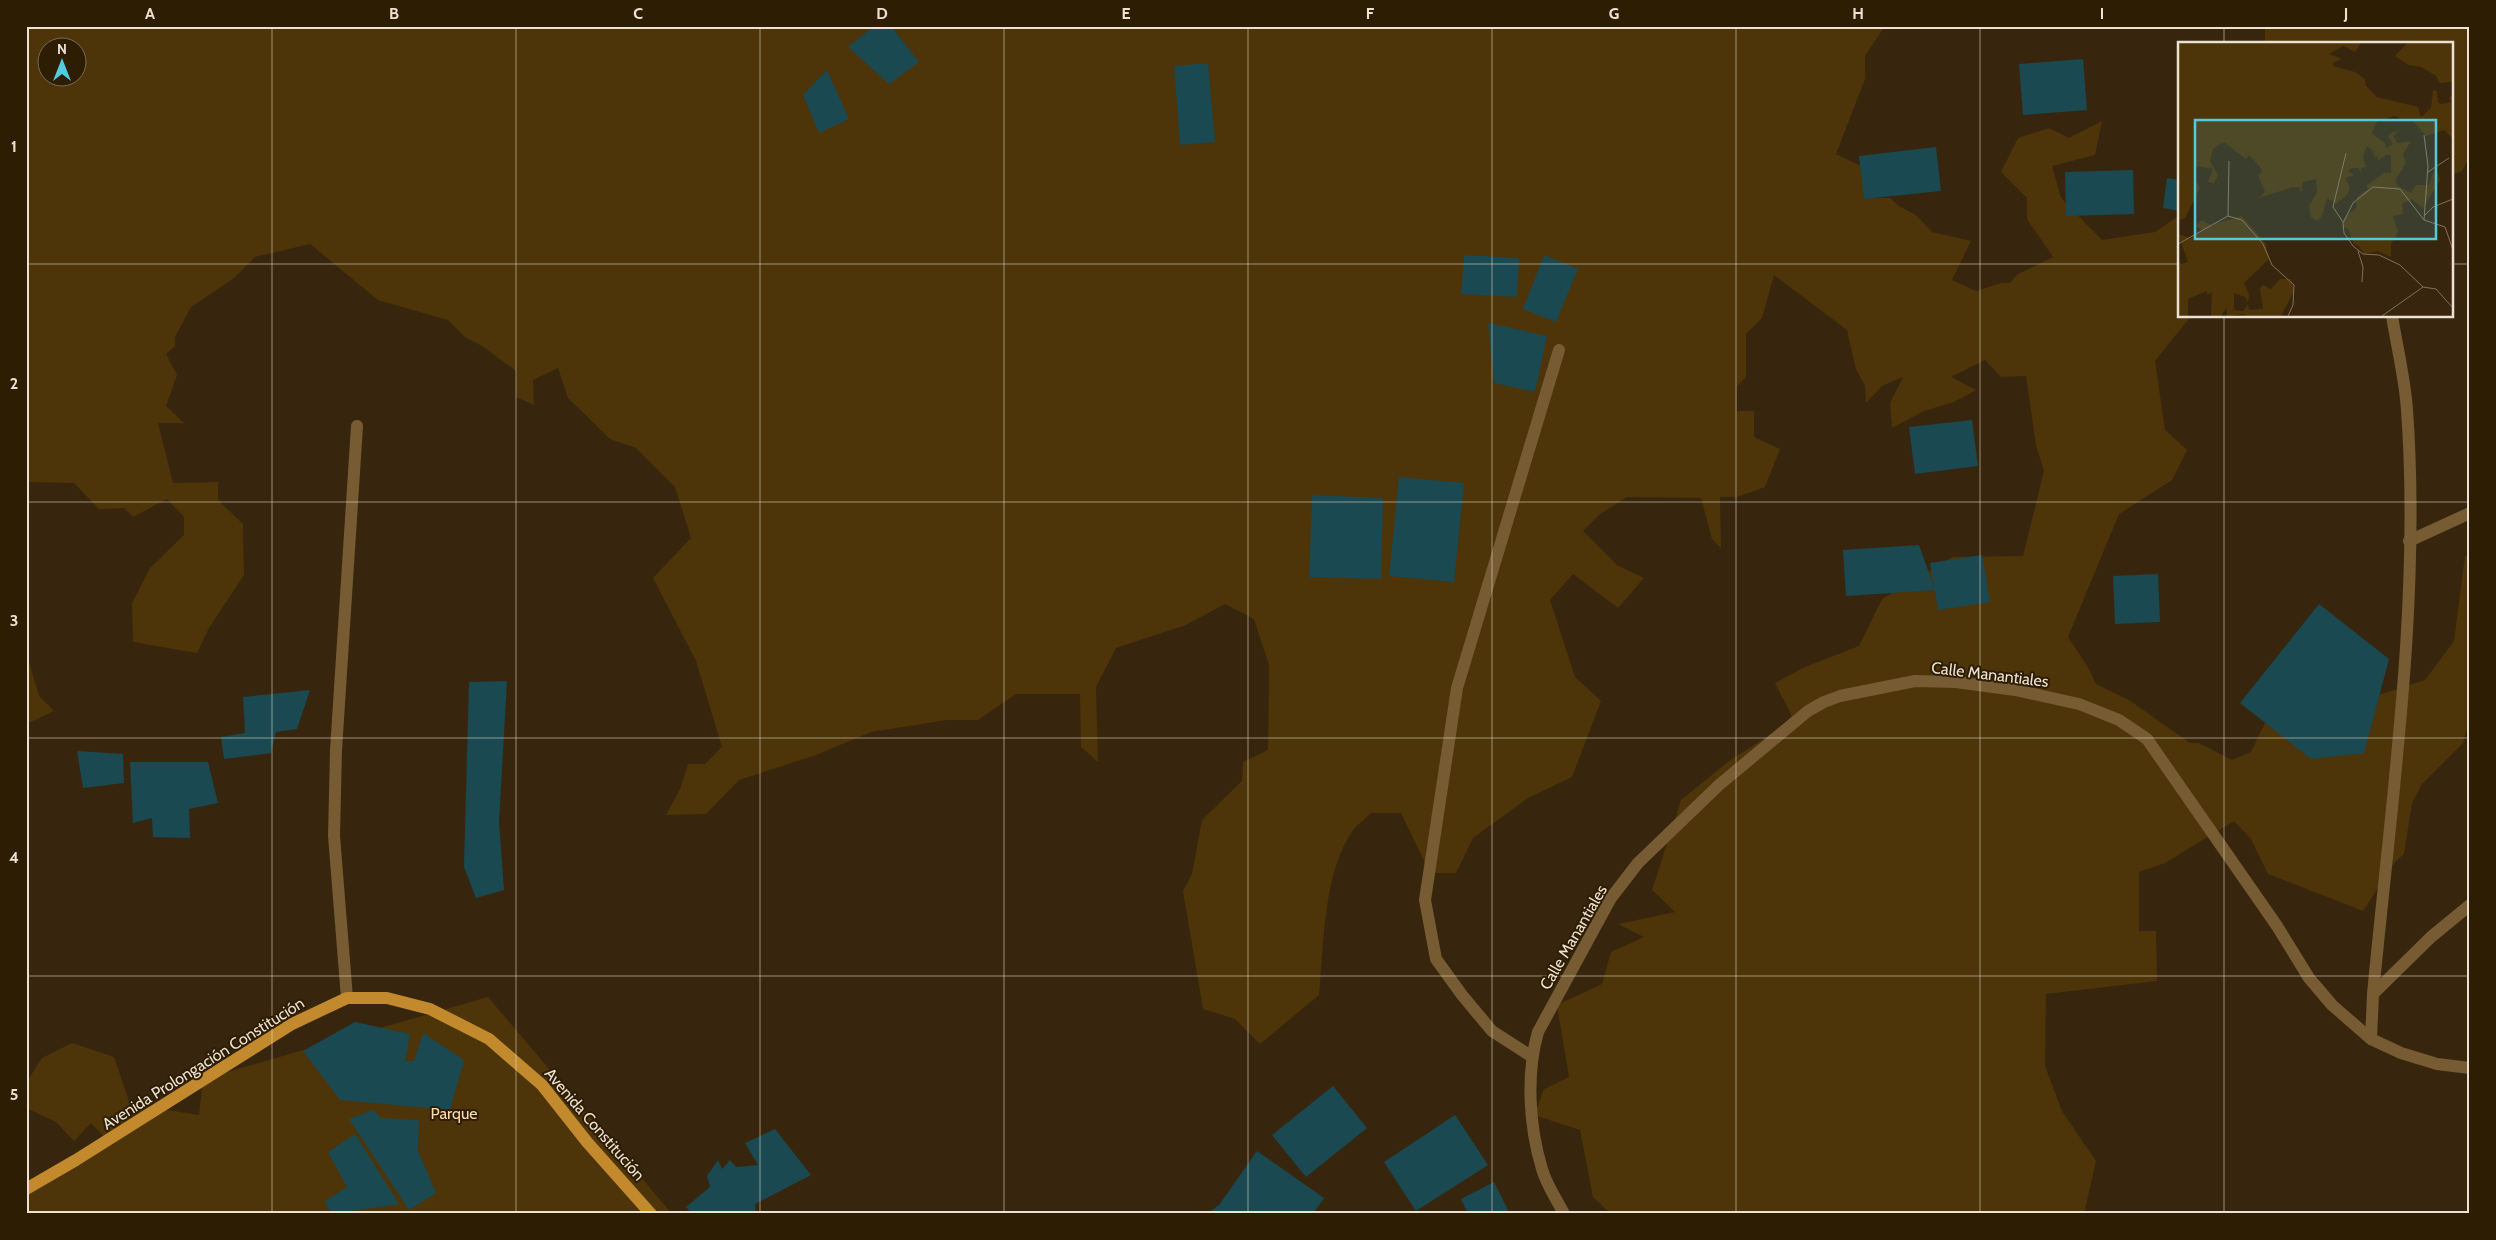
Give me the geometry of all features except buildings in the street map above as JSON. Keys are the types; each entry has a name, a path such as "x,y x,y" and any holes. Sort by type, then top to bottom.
{"main road":[{"name":"Avenida Prolongación Constitución","path":"26,1189 76,1160 292,1024 347,998 387,998 403,1001 430,1009 489,1039"},
{"name":"Avenida Constitución","path":"489,1039 542,1085 587,1142 651,1214"}],"street":[{"path":"2371,1039 2373,994 2406,641 2411,484 2407,407 2392,318"},
{"path":"1531,1056 1492,1030 1462,995 1436,959 1425,900 1457,688 1559,350"},
{"path":"347,998 334,836 336,740 358,426"},
{"path":"2409,541 2470,513"},
{"name":"Calle Manantiales","path":"1564,1214 1542,1170 1533,1126 1531,1056 1538,1032 1611,898 1638,863 1719,785 1808,711 1840,696 1915,681 1956,682 2015,690 2079,704 2119,720 2147,739 2277,926 2309,978 2332,1005 2371,1039 2401,1053 2437,1064 2470,1068"},
{"path":"2373,994 2430,937 2470,905"}],"green space":[{"path":"26,26 1885,26 1865,56 1865,79 1836,154 1873,172 1873,198 1890,198 1899,206 1916,215 1932,232 1971,241 1952,280 1976,291 2001,283 2010,283 2018,274 2053,257 2027,219 2027,198 2001,172 2018,138 2049,128 2069,138 2102,121 2095,155 2052,166 2061,198 2102,240 2155,232 2178,216 2178,318 2189,318 2155,361 2165,430 2187,450 2172,480 2119,514 2068,637 2088,667 2096,684 2129,700 2190,743 2199,743 2232,760 2251,752 2288,675 2360,701 2425,680 2454,641 2465,556 2470,556 2470,717 2463,743 2422,784 2412,803 2404,854 2395,862 2363,911 2268,874 2251,839 2234,821 2165,863 2139,872 2139,931 2156,931 2157,981 2046,994 2045,1066 2062,1111 2096,1161 2084,1214 1611,1214 1593,1197 1580,1130 1534,1115 1544,1089 1569,1077 1557,1005 1602,984 1611,952 1644,937 1618,924 1675,912 1652,890 1681,800 1729,761 1779,729 1792,716 1775,683 1805,667 1859,646 1882,599 1952,557 2023,556 2044,471 2036,445 2026,376 2001,377 1985,360 1951,377 1976,390 1954,402 1924,411 1892,428 1890,403 1903,377 1882,386 1866,403 1865,386 1856,369 1847,330 1774,275 1762,318 1746,334 1746,377 1737,386 1737,411 1754,411 1754,437 1780,449 1765,487 1737,497 1720,497 1721,548 1712,539 1701,498 1627,497 1600,514 1583,531 1617,565 1644,578 1618,608 1573,574 1550,600 1575,677 1601,701 1572,777 1528,798 1473,838 1456,873 1430,873 1401,813 1371,813 1354,829 1336,865 1324,931 1319,995 1260,1044 1235,1019 1203,1009 1183,891 1192,874 1202,820 1242,781 1243,762 1268,750 1269,665 1254,619 1225,604 1186,625 1116,648 1096,687 1098,762 1081,747 1080,694 1016,694 978,720 947,720 871,732 816,755 739,780 706,814 666,815 680,789 688,764 705,764 722,747 696,661 653,578 691,538 675,487 636,448 610,439 568,398 558,368 533,380 534,405 516,397 516,371 482,346 465,337 448,320 378,300 310,244 255,257 234,278 191,307 175,337 175,346 166,354 177,375 166,406 184,423 158,423 173,483 218,482 218,500 243,524 244,575 209,628 197,653 133,642 132,603 150,568 184,535 184,517 167,499 133,517 124,508 99,509 74,483 26,482"},
{"path":"2265,26 2470,26 2470,156 2462,171 2454,174 2454,42 2265,42"},
{"path":"26,652 39,696 54,711 26,724"},
{"name":"Parque","path":"488,997 672,1214 26,1214 26,1195 108,1141 91,1123 74,1141 56,1122 26,1108 26,1083 42,1058 72,1043 114,1057 130,1104 199,1115 203,1079"}]}
